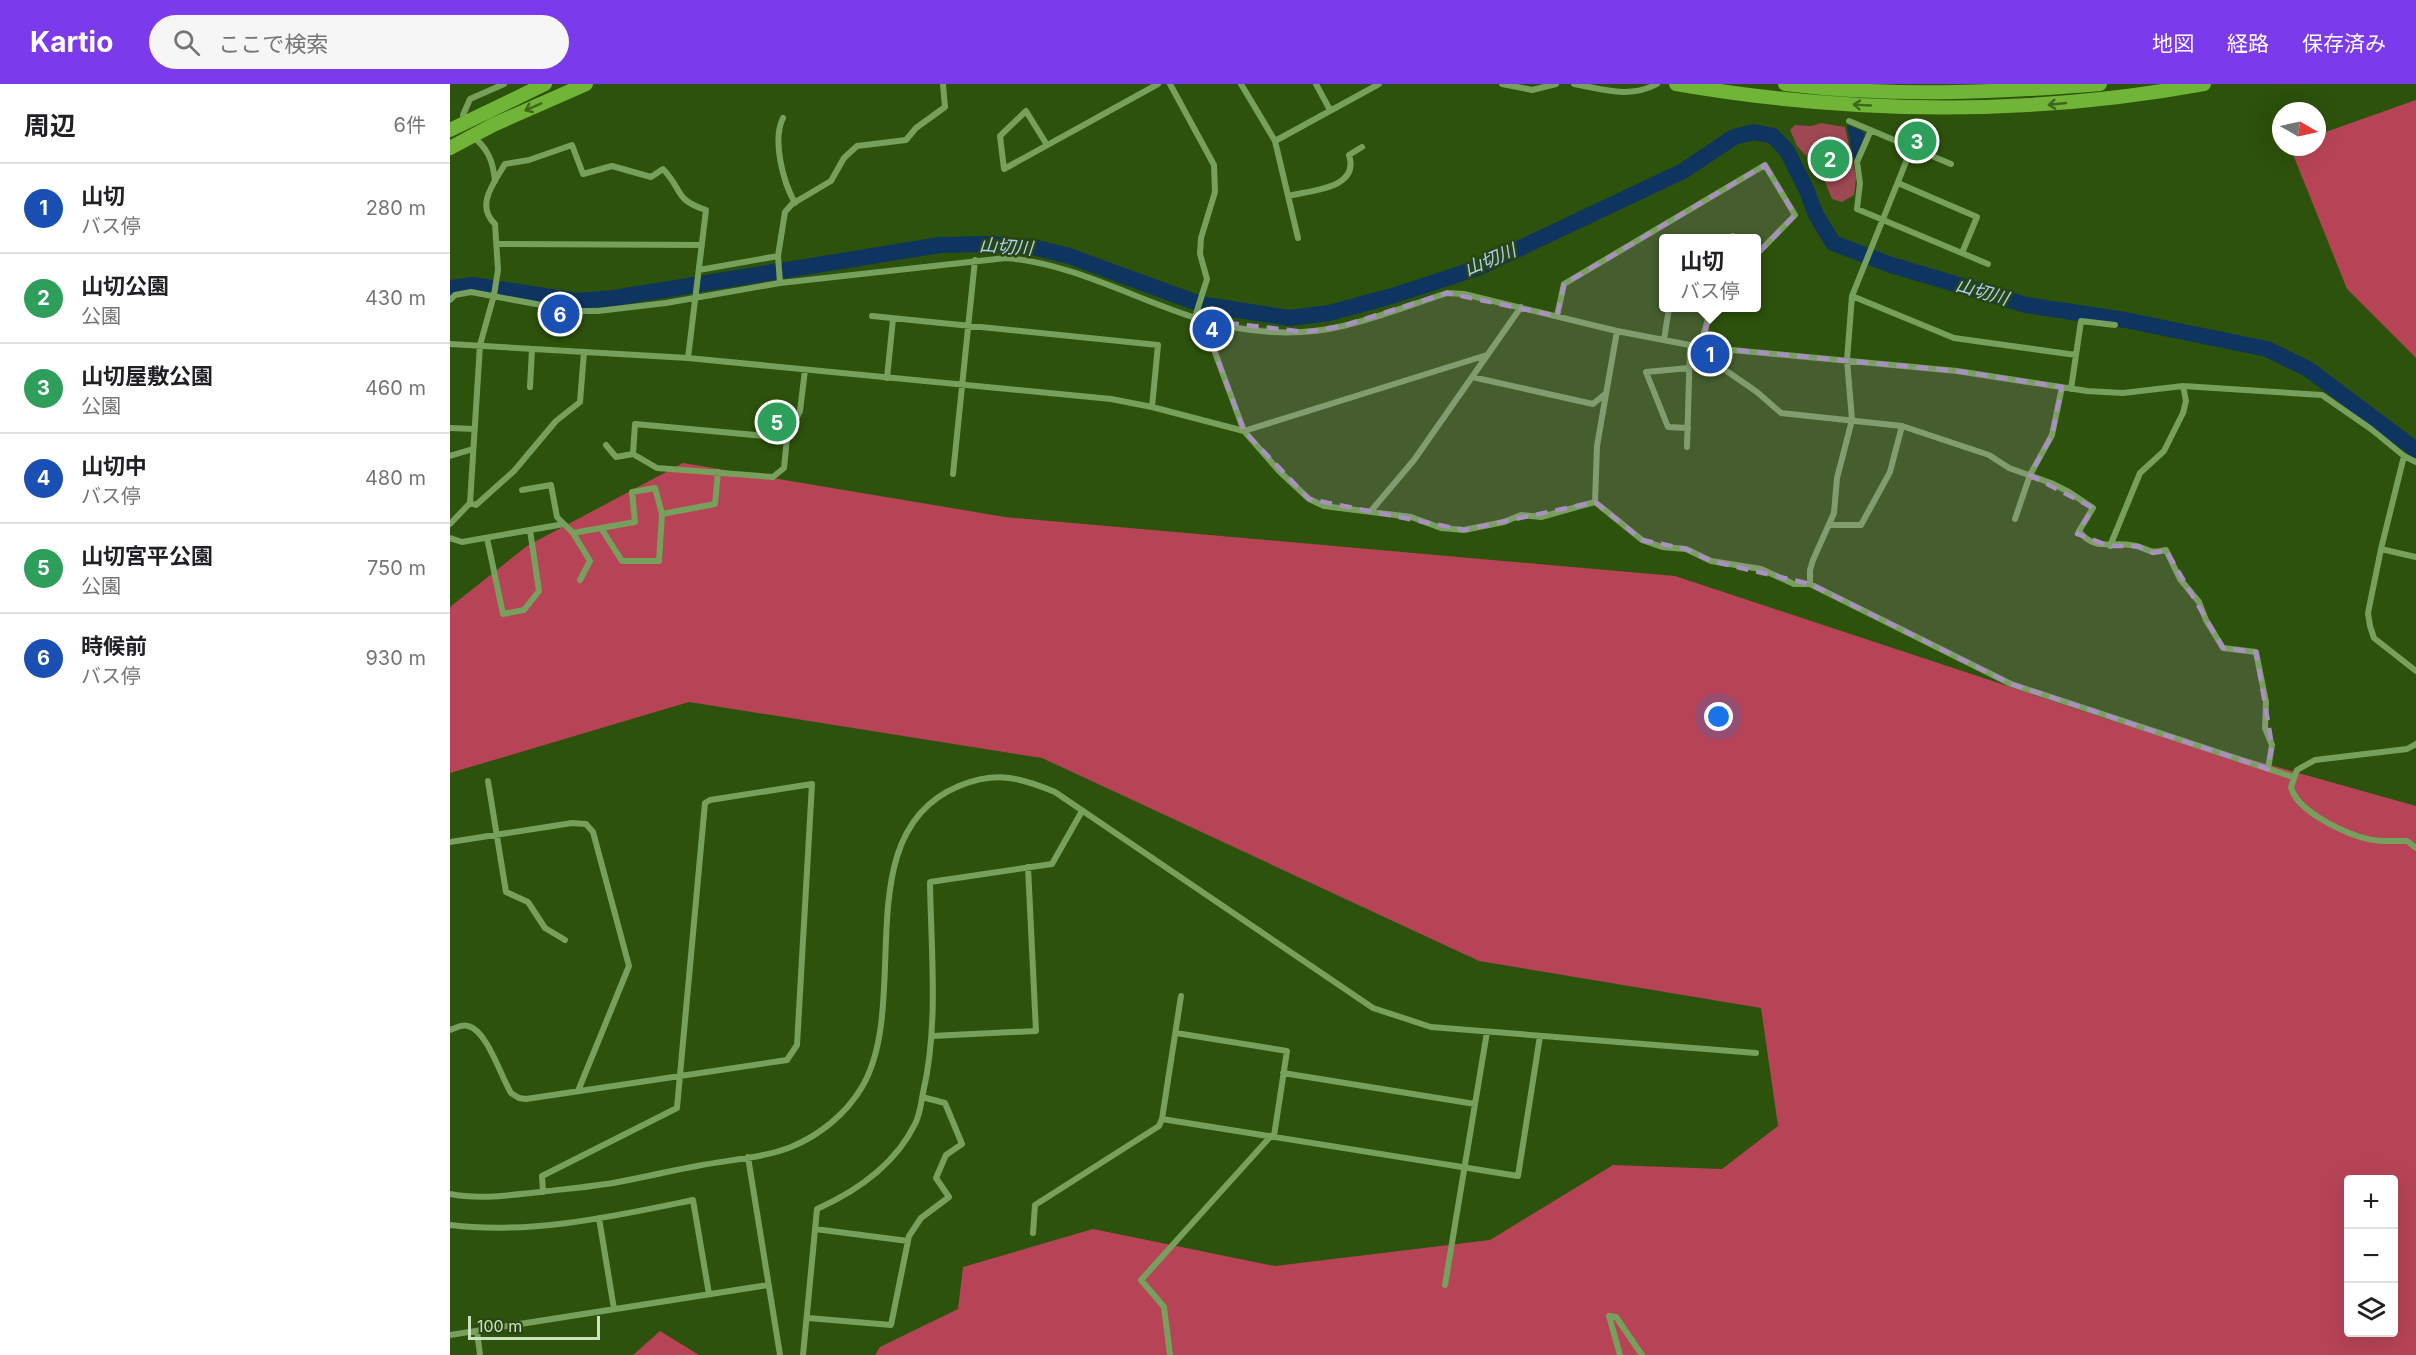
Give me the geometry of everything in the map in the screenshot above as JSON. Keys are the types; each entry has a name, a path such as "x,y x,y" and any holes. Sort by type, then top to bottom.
{"highway":[{"path":"450,130 544,84"},
{"path":"450,148 493,124 586,84"},
{"path":"1676,84 1803,101 1913,108 2044,105 2115,98 2204,84"},
{"path":"1785,84 1891,92 1966,93 2100,84"}],"street":[{"path":"495,181 493,165 487,148 464,127 463,115 470,99 504,84"},
{"path":"780,280 778,257 785,212 795,203 831,181 844,158 857,146 906,140 916,128 945,107 943,84"},
{"path":"1047,145 1026,111 1000,136 1004,169 1158,84"},
{"path":"1170,84 1214,165 1215,192 1201,238 1200,254 1207,279 1197,314"},
{"path":"1241,84 1275,141 1298,238"},
{"path":"1316,84 1330,110"},
{"path":"1275,141 1379,84"},
{"path":"1502,84 1532,90 1556,84"},
{"path":"1574,84 1626,93 1647,90 1657,84"},
{"path":"783,118 778,129 779,142 787,188 795,203"},
{"path":"1849,121 1951,164"},
{"path":"1871,130 1857,162 1860,183 1857,209 1988,264"},
{"path":"450,525 470,503 480,345 495,293 498,270 495,224 488,218 485,198 505,164 529,160 572,145 583,174 612,166 651,177 663,169 674,180 679,195 688,204 706,210 688,358"},
{"path":"1287,196 1340,183 1349,176 1352,166 1348,155 1362,147"},
{"path":"1810,584 1812,560 1834,513 1836,478 1852,420 1847,360 1852,296 1912,147"},
{"path":"1557,316 1564,284 1765,165 1795,215 1761,250"},
{"path":"1898,183 1977,217 1962,253"},
{"path":"497,244 702,245"},
{"path":"699,272 778,257"},
{"path":"450,300 455,295 471,292 495,293 574,311 598,311 666,303 696,294 780,280 878,273 975,260 1006,258 1033,260 1197,314 1203,320 1244,431 1279,471 1309,500 1324,506 1412,517 1441,528 1464,530 1504,522 1521,515 1541,517 1595,502"},
{"path":"953,474 975,260"},
{"path":"1203,320 1266,331 1305,332 1342,326 1447,293 1475,296 1617,331 1700,347 1957,371 2071,389 2122,393 2183,386 2322,395 2371,429 2404,456 2416,462"},
{"path":"1852,296 1954,338 2076,356"},
{"path":"1371,511 1414,460 1521,307"},
{"path":"1664,340 1668,312"},
{"path":"1710,312 1700,347 1702,354 1757,392 1781,413 1902,426 1989,455 2009,468 2069,492 2092,508 2079,531 2094,543 2110,546 2127,544 2153,553 2166,550 2180,579 2199,602 2206,620 2223,648 2256,652 2266,702 2265,728 2272,745 2268,769"},
{"path":"872,316 1158,345 1152,407"},
{"path":"887,378 893,319"},
{"path":"2071,389 2081,321 2115,325"},
{"path":"1595,502 1597,446 1617,331"},
{"path":"450,344 688,358 1111,399 1152,407 1244,431 1487,355"},
{"path":"1687,447 1690,345"},
{"path":"530,387 532,349"},
{"path":"470,503 476,505 514,471 556,421 580,402 584,352"},
{"path":"1688,428 1668,428 1646,372 1689,368"},
{"path":"606,445 616,457 633,454 657,468 773,477 784,468 787,438 800,411 806,370"},
{"path":"1472,377 1593,404 1605,394"},
{"path":"2110,546 2139,473 2164,451 2183,414 2186,401 2183,386"},
{"path":"2015,519 2030,475 2052,435 2062,387"},
{"path":"633,454 635,424 787,438"},
{"path":"1830,525 1861,525 1890,472 1902,426"},
{"path":"450,428 474,429"},
{"path":"450,456 473,449"},
{"path":"2404,456 2368,613 2374,638 2416,671"},
{"path":"662,514 715,504 718,472"},
{"path":"522,490 551,485 557,517 573,533 590,561 580,580"},
{"path":"573,533 601,528 635,522 632,492 655,488 662,514 658,561 622,561 601,528"},
{"path":"1595,502 1642,540 1662,547 1686,549 1711,561 1761,569 1794,584 1810,584 2011,684 2293,777"},
{"path":"450,538 462,542 564,524"},
{"path":"487,538 503,614 524,610 539,591 530,530"},
{"path":"2381,549 2416,557"},
{"path":"2416,744 2407,748 2315,760 2302,765 2293,777 2291,787 2296,798 2307,810 2323,819 2360,837 2384,842 2407,841 2416,848"},
{"path":"450,1194 463,1197 498,1196 612,1183 788,1148 808,1139 843,1114 864,1084 875,1057 880,1030 891,879 904,838 917,817 932,802 951,789 974,780 999,777 1025,779 1055,792 1373,1008 1431,1028 1756,1053"},
{"path":"489,781 506,892 528,902 545,927 565,940"},
{"path":"450,1030 463,1025 477,1030 485,1039 511,1093 526,1099 680,1075 787,1060 797,1045 813,784 710,800 705,803 680,1075 676,1108 542,1176 543,1192"},
{"path":"803,1355 816,1209 862,1185 883,1168 901,1147 916,1122 930,1062 932,1036 930,882 1052,864 1082,811"},
{"path":"450,842 581,823 586,824 592,832 629,966 578,1091"},
{"path":"932,1036 1036,1031 1028,867"},
{"path":"1033,1233 1035,1205 1159,1126 1181,996"},
{"path":"1445,1285 1487,1032"},
{"path":"1170,1355 1164,1307 1141,1280 1272,1136 1287,1051 1176,1033"},
{"path":"1162,1119 1518,1176 1540,1036"},
{"path":"1283,1073 1475,1104"},
{"path":"808,1318 891,1325 908,1241 921,1218 949,1197 936,1178 946,1155 962,1144 945,1103 922,1097"},
{"path":"748,1156 780,1355"},
{"path":"450,1225 522,1226 599,1218 693,1200 709,1294"},
{"path":"599,1218 614,1309"},
{"path":"815,1229 908,1241"},
{"path":"450,1335 768,1285"},
{"path":"1620,1355 1609,1316 1616,1317 1642,1355"},
{"path":"477,1331 480,1355"}],"highlighted area":[{"path":"1765,165 1795,215 1713,300 1702,347 1957,371 2062,387 2052,435 2030,475 2093,508 2077,534 2110,546 2137,546 2153,553 2166,550 2223,648 2256,652 2272,745 2268,769 2011,684 1810,584 1711,561 1686,549 1642,540 1595,502 1464,530 1309,499 1244,431 1203,320 1305,332 1342,326 1447,293 1557,316 1564,284"}],"shaded area":[{"path":"2416,100 2416,358 2347,289 2294,156 2326,156 2326,132"},
{"path":"1821,123 1845,127 1856,178 1854,195 1842,202 1832,199 1821,172 1797,146 1790,130 1795,125 1811,126"},
{"path":"1901,129 1937,145 1934,153 1919,147 1898,133"},
{"path":"765,413 793,414 787,430 764,432"},
{"path":"683,463 1005,517 1675,576 2113,721 2416,806 2416,1355 875,1355 880,1347 958,1309 963,1267 1093,1229 1275,1266 1490,1240 1613,1165 1722,1169 1778,1126 1761,1008 1479,961 1042,758 689,702 450,773 450,607 527,546"},
{"path":"660,1331 699,1355 633,1355"}],"water":[{"path":"1847,125 1862,131 1865,136 1854,160"}],"waterway":[{"name":"山切川","path":"450,288 473,285 577,301 614,298 940,245 987,244 1033,247 1069,256 1200,304 1289,318 1329,313 1392,296 1478,268 1683,171 1734,137 1754,132 1773,136 1787,151 1816,215 1833,243 1891,265 2026,305 2125,320 2267,349 2308,369 2416,450"}],"place":[{"name":"山切屋敷公園","path":"1917,141"},
{"name":"山切公園","path":"1830,159"},
{"name":"時候前","path":"560,314"},
{"name":"山切中","path":"1212,329"},
{"name":"山切","path":"1710,354"},
{"name":"山切宮平公園","path":"777,422"}]}
